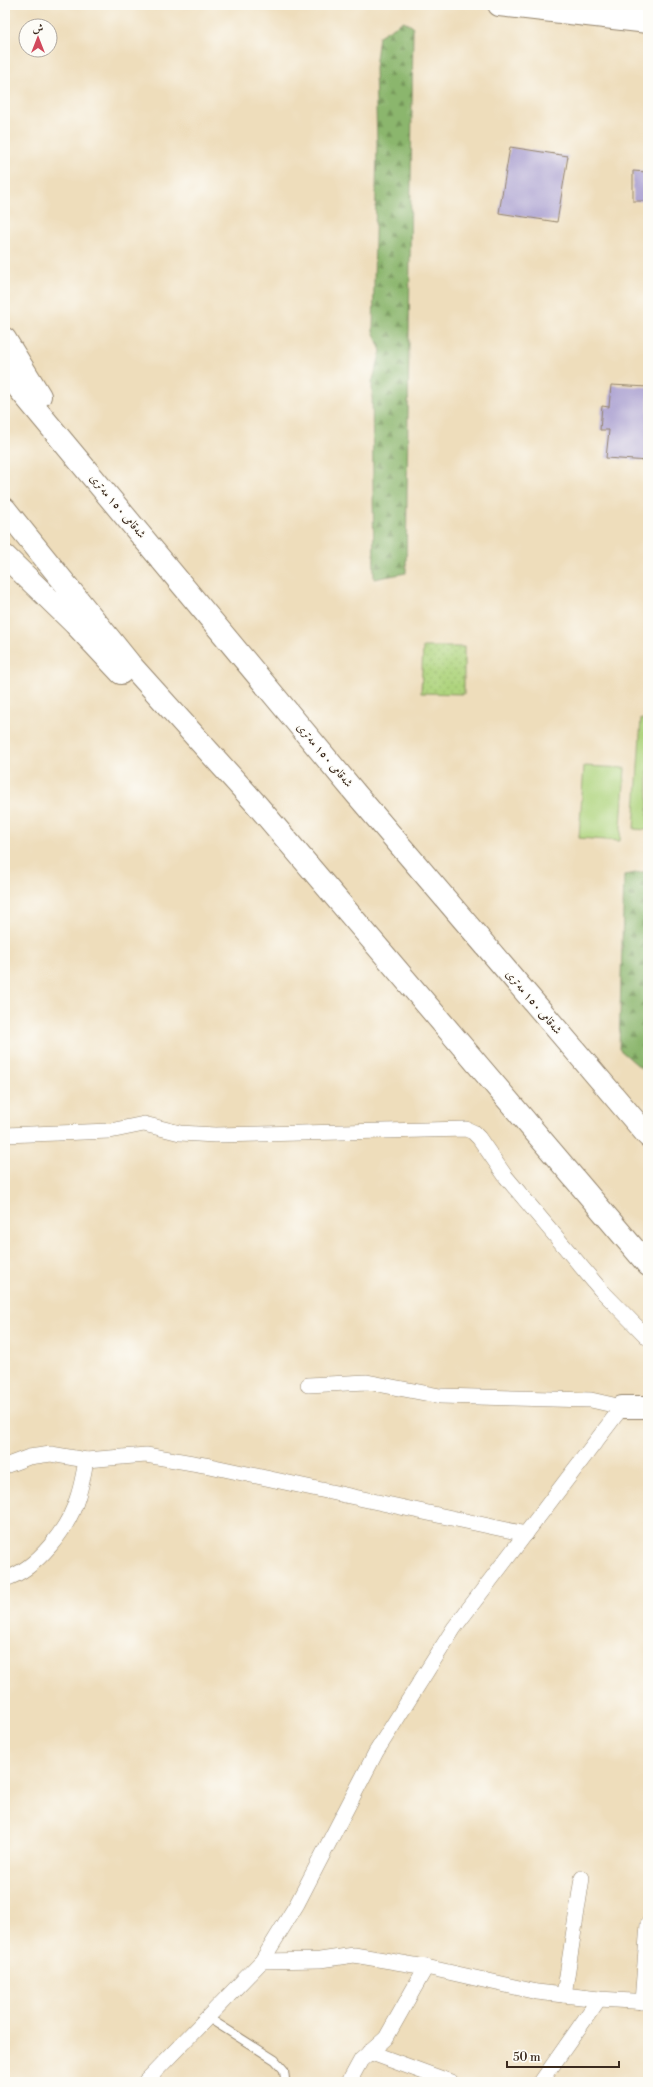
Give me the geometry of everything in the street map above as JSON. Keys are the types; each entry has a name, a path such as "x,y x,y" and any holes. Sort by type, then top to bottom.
{"main road":[{"path":"499,5 648,22"},
{"path":"5,339 76,455"},
{"name":"شەقامی ١٥٠ مەتری","path":"5,372 76,455 357,795 648,1136"},
{"path":"5,509 130,664 257,805 648,1265"},
{"path":"5,556 75,624 168,721 257,805"}],"street":[{"path":"5,1135 110,1131 144,1124 186,1134 215,1135 466,1129 473,1132 479,1138 506,1177 600,1289 648,1338"},
{"path":"308,1385 367,1382 440,1396 591,1400 639,1404"},
{"path":"145,2082 262,1961 297,1904 376,1752 454,1628 526,1534 639,1404"},
{"path":"5,1466 29,1457 51,1454 86,1460 146,1455 203,1464 526,1534"},
{"path":"5,1579 15,1576 30,1567 66,1524 78,1497 86,1460"},
{"path":"564,1995 582,1878"},
{"path":"262,1961 320,1960 354,1955 426,1967 537,1992 599,1999 645,2002 648,1924"},
{"path":"348,2082 361,2060 386,2038 426,1967"},
{"path":"541,2082 599,1999"},
{"path":"369,2052 451,2082"}],"lane":[{"path":"207,2017 275,2060 284,2070 285,2079 283,2082"}],"green space":[{"path":"404,21 413,27 406,573 374,579 372,383 381,351 373,331 377,144 375,68 379,36"},
{"path":"423,647 464,647 464,694 421,693"},
{"path":"641,719 648,720 648,830 634,829"},
{"path":"584,766 625,768 620,841 579,838"},
{"path":"648,871 648,1070 643,1070 619,1049 624,875"}],"building":[{"path":"510,147 568,156 557,222 499,213"},
{"path":"633,171 647,172 647,201 633,201"},
{"path":"611,385 648,387 648,461 606,458 609,430 600,430 602,406 609,407"}]}
